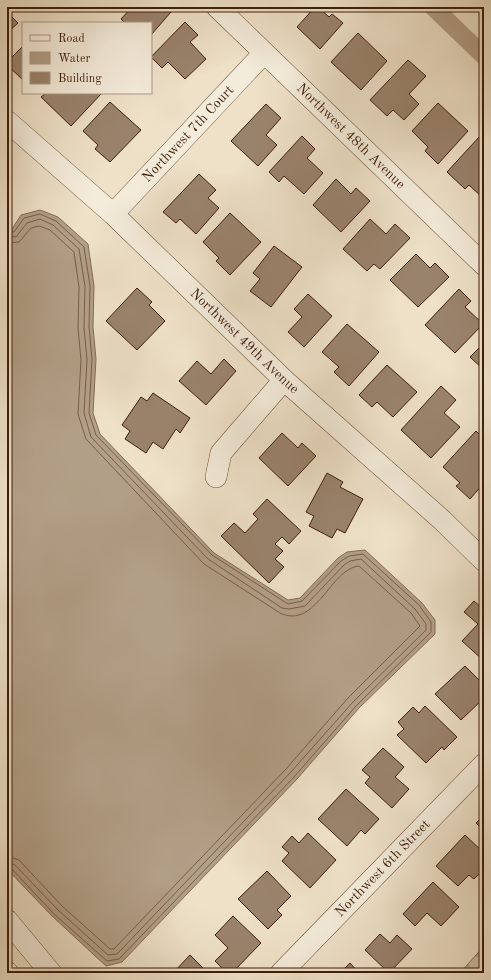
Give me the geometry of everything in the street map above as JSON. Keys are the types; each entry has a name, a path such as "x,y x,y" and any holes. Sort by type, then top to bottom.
{"street":[{"name":"Northwest 48th Avenue","path":"217,7 484,265"},
{"name":"Northwest 7th Court","path":"113,214 264,53"},
{"name":"Northwest 49th Avenue","path":"7,121 113,214 284,380 442,520 484,561"},
{"path":"216,477 221,453 284,380"},
{"name":"Northwest 6th Street","path":"281,973 484,764"},
{"path":"7,920 51,973"},
{"path":"7,931 32,950"}],"green space":[{"path":"484,946 484,973 460,973"}],"water":[{"path":"40,210 58,217 88,244 94,286 93,327 96,359 93,413 100,434 214,553 288,600 300,598 338,558 347,552 365,550 422,603 435,620 435,634 359,708 297,779 122,962 106,966 52,916 7,869 7,227 12,229 21,215"}],"building":[{"path":"132,7 166,7 171,12 152,34 152,22 124,22 121,19"},
{"path":"315,7 318,7 329,17 332,14 343,23 320,49 297,27"},
{"path":"7,12 18,23 7,33"},
{"path":"185,22 198,35 190,42 206,59 185,79 168,62 162,68 152,58 152,56"},
{"path":"358,33 387,61 361,90 331,62"},
{"path":"22,47 22,79 7,65 7,62"},
{"path":"408,60 426,76 409,94 419,104 404,120 393,110 387,116 370,100"},
{"path":"45,94 101,94 71,126 41,97"},
{"path":"110,102 141,130 110,162 95,149 98,145 83,131"},
{"path":"438,103 468,131 438,164 425,151 428,147 412,131"},
{"path":"266,104 281,118 266,135 277,145 258,166 231,141"},
{"path":"302,136 315,149 307,158 323,173 304,194 284,176 279,182 269,172"},
{"path":"480,136 484,140 484,194 482,197 469,185 465,189 447,172"},
{"path":"199,174 216,190 208,198 219,208 196,234 180,219 176,223 163,212"},
{"path":"336,179 351,194 356,188 370,201 341,232 313,205"},
{"path":"230,213 261,242 230,275 216,261 219,258 203,242"},
{"path":"370,219 386,234 395,224 410,238 380,269 374,264 367,271 343,249"},
{"path":"274,246 302,267 271,307 250,291 260,279 253,273"},
{"path":"416,254 430,268 435,263 449,277 418,307 390,280"},
{"path":"137,288 152,302 149,305 165,321 137,350 106,321"},
{"path":"459,289 471,301 465,307 483,324 455,353 425,325"},
{"path":"308,294 332,316 304,347 288,332 302,317 294,309"},
{"path":"347,324 379,352 349,386 334,372 339,367 322,352"},
{"path":"484,343 484,370 470,357"},
{"path":"224,359 236,371 206,405 179,381 197,361 211,374"},
{"path":"387,365 417,392 393,417 377,402 372,407 359,395"},
{"path":"441,386 456,400 444,413 460,427 431,458 401,430"},
{"path":"153,393 190,418 180,433 176,429 163,449 153,442 146,453 125,439 130,431 122,425 141,397 147,401"},
{"path":"476,431 484,439 484,483 470,499 456,486 460,483 443,467"},
{"path":"282,433 298,448 302,443 316,456 288,486 259,458"},
{"path":"327,473 343,482 340,487 363,499 345,533 337,529 332,538 309,526 314,516 306,512"},
{"path":"267,499 301,531 289,544 282,537 275,544 283,551 275,559 284,567 269,583 221,536 234,523 245,533 258,519 253,514"},
{"path":"474,601 484,610 484,661 462,641 478,624 464,612"},
{"path":"465,666 484,685 484,698 461,720 435,694"},
{"path":"425,706 457,737 444,750 442,747 426,763 397,735 404,729 398,722 413,707 419,713"},
{"path":"383,748 404,767 395,777 409,789 392,808 365,783 370,777 362,770"},
{"path":"346,789 379,819 365,834 361,830 347,846 318,819"},
{"path":"484,815 484,831 476,823"},
{"path":"308,833 336,860 310,888 282,861 289,853 282,847 292,836 299,843"},
{"path":"465,835 484,853 484,869 474,879 469,875 458,886 436,866"},
{"path":"267,871 291,896 277,910 282,915 268,929 238,899"},
{"path":"433,882 459,907 441,926 427,913 415,926 403,914"},
{"path":"233,916 261,943 232,973 227,973 215,961 228,948 215,935"},
{"path":"380,934 390,943 397,935 412,949 389,973 365,950"},
{"path":"190,955 208,973 173,973"},
{"path":"350,963 359,973 340,973"}],"waterway":[{"path":"433,7 484,56"}]}
